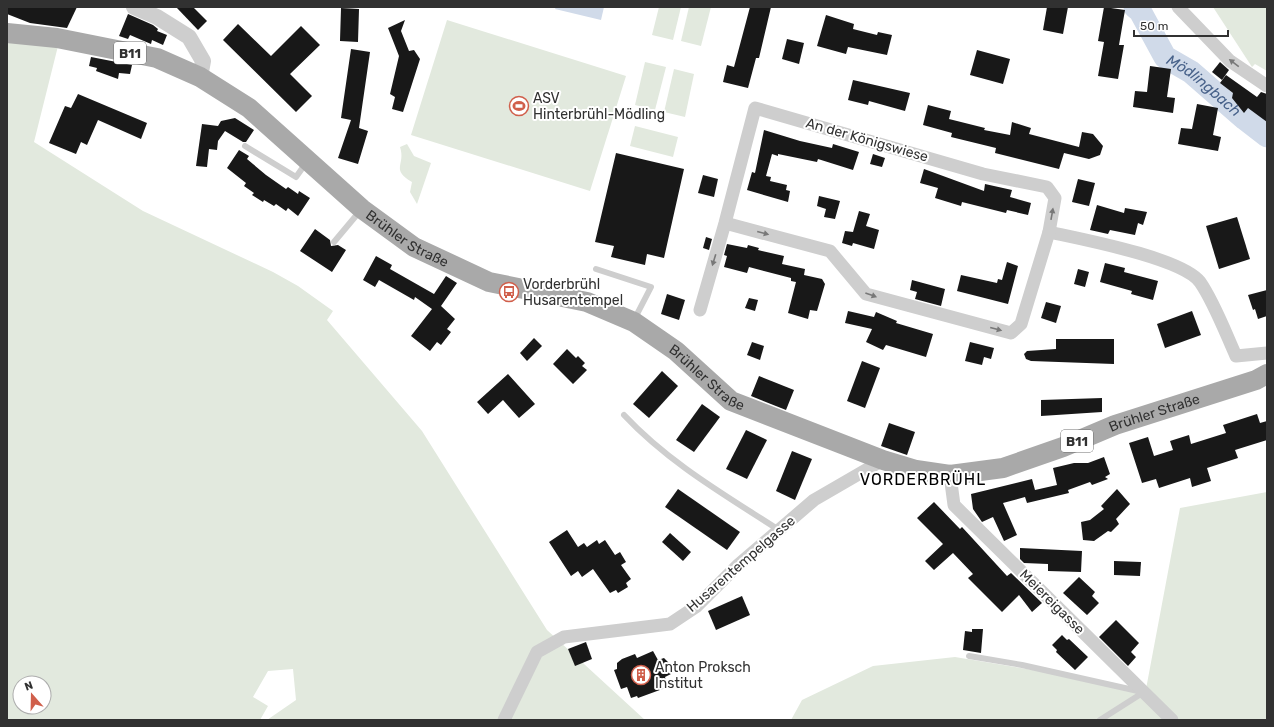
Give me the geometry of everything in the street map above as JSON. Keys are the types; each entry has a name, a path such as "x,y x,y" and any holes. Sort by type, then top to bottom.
{"main road":[{"name":"B11","path":"7,33 57,38 156,58 200,77"},
{"name":"Brühler Straße","path":"200,77 249,108 309,160 362,209 414,247 489,282 587,302 634,322 676,351 731,401 883,460 916,470 950,475 1003,468 1063,447 1115,425 1256,380 1267,374"}],"street":[{"path":"134,7 157,17 189,37 203,61 200,77"},
{"path":"1178,7 1230,61 1267,86"},
{"name":"An der Königswiese","path":"700,310 725,223 755,108 983,174 1047,186 1055,198 1049,232 1022,324 1011,333 866,294 830,251 725,223"},
{"path":"1049,232 1156,258 1192,274 1200,282 1206,293 1236,356 1267,352"},
{"name":"Husarentempelgasse","path":"504,720 537,652 564,637 670,624 697,606 737,566 814,500 883,460"},
{"name":"Meiereigasse","path":"950,475 954,505 1172,720"}],"lane":[{"path":"246,146 296,177 309,160"},
{"path":"334,242 362,209"},
{"path":"596,269 651,287 634,322"},
{"path":"624,415 646,439 682,468 779,530"},
{"path":"969,656 1022,665 1144,692"},
{"path":"1100,720 1144,692"}],"shaded area":[{"path":"659,7 681,7 673,40 652,35"},
{"path":"689,7 711,7 701,46 681,41"},
{"path":"1213,7 1267,7 1267,71 1255,64 1252,67"},
{"name":"ASV Hinterbrühl-Mödling","path":"447,20 626,76 590,191 411,135"},
{"path":"7,42 58,46 34,142 143,211 273,272 298,286 333,311 327,320 422,431 547,630 645,720 267,720 296,700 293,669 268,671 253,697 268,706 260,720 7,720"},
{"path":"645,62 666,67 655,110 635,105"},
{"path":"674,69 694,74 685,117 664,112"},
{"path":"635,126 678,137 673,157 630,146"},
{"path":"407,144 414,156 431,163 417,204 410,192 412,182 405,178 400,170 400,147"},
{"path":"1267,492 1267,720 791,720 802,700 873,666 955,657 1146,689 1180,508"}],"water":[{"path":"556,7 604,7 601,20 555,9"}],"building":[{"path":"7,7 77,7 67,28 30,23 7,14"},
{"path":"176,7 193,7 207,21 198,30"},
{"path":"750,7 771,7 759,58 756,58 748,88 723,82 727,65 734,67"},
{"path":"1047,7 1068,7 1063,34 1043,30"},
{"path":"1104,7 1125,10 1119,45 1124,45 1118,79 1098,76 1104,42 1098,41"},
{"path":"341,8 359,9 358,42 340,41"},
{"path":"128,14 153,25 158,29 157,31 167,35 163,45 152,40 151,44 130,35 128,39 119,36"},
{"path":"826,15 854,24 853,29 877,35 878,32 892,35 887,55 848,47 846,54 817,46"},
{"path":"405,20 401,31 409,51 414,50 420,59 403,112 392,109 395,97 390,94 399,56 388,28"},
{"path":"238,24 271,56 301,26 320,45 290,74 312,96 296,112 223,40"},
{"path":"787,39 804,43 799,64 782,59"},
{"path":"351,49 370,52 359,128 368,131 358,164 338,158 351,120 341,118"},
{"path":"977,50 1010,59 1003,84 970,75"},
{"path":"91,57 132,65 130,74 119,73 118,79 96,71 97,68 89,66"},
{"path":"1220,62 1229,70 1222,80 1212,72"},
{"path":"1150,66 1171,69 1167,97 1175,98 1173,113 1133,107 1135,91 1147,92"},
{"path":"1226,75 1257,97 1261,92 1267,94 1267,122 1248,108 1244,113 1232,98 1233,93 1220,83"},
{"path":"853,80 910,93 905,111 869,101 868,105 848,100"},
{"path":"78,94 147,123 141,139 98,120 87,145 81,142 76,154 49,143 65,106 71,108"},
{"path":"1197,104 1218,108 1213,135 1221,137 1218,151 1178,144 1181,128 1192,129"},
{"path":"928,105 951,111 949,119 985,128 984,130 1010,135 1012,122 1031,128 1029,134 1079,147 1082,132 1093,134 1103,146 1100,155 1089,159 1064,153 1059,169 995,153 996,148 951,137 952,133 923,125"},
{"path":"235,118 254,130 246,142 243,142 225,131 218,141 217,150 209,149 207,167 196,166 202,124 218,126 221,121"},
{"path":"764,130 800,141 832,148 833,144 859,152 853,170 818,159 817,162 772,154 766,176 771,177 770,181 787,185 786,190 790,191 788,202 747,190 752,172 755,173"},
{"path":"239,150 249,156 247,159 266,175 286,189 288,187 298,194 299,191 310,198 298,216 288,208 286,211 276,204 274,206 264,200 263,202 252,195 254,193 244,186 246,183 227,168"},
{"path":"616,153 684,169 664,258 647,254 645,265 611,257 614,246 595,242"},
{"path":"873,154 885,158 882,167 870,164"},
{"path":"924,169 984,191 985,184 1012,190 1010,197 1031,203 1028,215 1007,210 1006,213 962,202 961,206 935,198 938,188 920,183"},
{"path":"703,175 718,179 714,197 698,193"},
{"path":"1078,179 1095,183 1089,206 1072,202"},
{"path":"819,196 840,201 835,219 824,217 826,209 817,206"},
{"path":"1097,205 1124,213 1125,208 1147,212 1143,225 1138,223 1135,235 1110,230 1108,234 1090,230"},
{"path":"859,211 870,214 866,226 879,230 874,249 853,243 852,246 842,243 845,231 853,232"},
{"path":"1237,217 1250,259 1219,269 1206,226"},
{"path":"315,229 330,240 331,246 338,245 346,250 332,272 300,251"},
{"path":"706,237 712,239 709,250 703,248"},
{"path":"727,244 747,248 748,245 759,248 758,250 784,256 782,264 805,269 804,275 822,279 825,284 817,311 810,310 808,319 788,313 796,282 791,281 791,278 749,267 747,273 724,267 727,256 724,255"},
{"path":"376,256 392,265 390,269 434,294 446,276 457,283 441,306 455,319 447,329 451,332 441,345 437,342 430,351 411,336 432,309 415,297 414,300 379,280 375,287 363,280"},
{"path":"1007,262 1018,266 1008,304 957,291 961,275 997,283 998,279 1002,280"},
{"path":"1105,263 1125,268 1124,272 1158,281 1153,300 1131,294 1132,291 1100,282"},
{"path":"1078,269 1089,272 1085,287 1074,284"},
{"path":"912,280 945,289 941,306 915,299 917,292 910,290"},
{"path":"1267,290 1267,316 1258,319 1248,295"},
{"path":"667,294 685,300 679,320 661,314"},
{"path":"749,298 758,300 755,311 745,308"},
{"path":"1046,302 1061,306 1056,323 1041,318"},
{"path":"848,311 874,317 876,312 897,321 896,323 933,334 926,357 886,345 883,350 866,342 872,329 845,323"},
{"path":"1192,311 1201,335 1165,348 1157,324"},
{"path":"534,338 542,346 527,361 520,353"},
{"path":"1056,339 1114,339 1114,364 1031,361 1026,359 1024,354 1027,351 1056,349"},
{"path":"752,342 764,346 760,360 747,355"},
{"path":"970,342 994,348 991,359 984,357 982,365 965,361"},
{"path":"567,349 576,358 578,356 585,363 582,366 587,370 573,384 553,364"},
{"path":"862,361 880,368 865,408 847,401"},
{"path":"662,371 678,386 649,418 633,404"},
{"path":"508,374 535,404 519,418 503,400 488,414 477,402"},
{"path":"759,376 794,390 786,410 751,396"},
{"path":"1102,398 1102,412 1041,416 1041,400"},
{"path":"702,404 720,417 694,452 676,440"},
{"path":"1257,414 1260,423 1267,421 1267,440 1235,450 1238,458 1207,468 1211,481 1192,487 1190,478 1159,488 1156,479 1142,483 1129,443 1148,437 1154,456 1173,450 1170,441 1189,435 1191,444 1226,433 1223,425"},
{"path":"889,423 915,432 907,455 881,446"},
{"path":"746,430 767,440 747,479 726,469"},
{"path":"792,451 812,459 795,500 776,491"},
{"path":"1104,457 1110,474 1105,477 1108,479 1092,485 1090,482 1068,490 1069,493 1027,503 1025,497 1003,503 1017,535 1004,541 993,517 982,522 973,509 971,494 1032,479 1035,490 1057,485 1053,468 1074,463 1088,463"},
{"path":"678,489 740,532 727,550 665,507"},
{"path":"1117,489 1130,504 1116,519 1119,524 1111,532 1108,531 1094,541 1083,540 1081,522 1090,520 1104,509 1101,506"},
{"path":"934,502 960,529 962,527 1007,576 1011,573 1042,603 1032,612 1019,595 1002,612 968,578 973,574 953,553 934,570 925,561 943,544 917,518"},
{"path":"567,530 578,547 584,543 587,547 597,540 599,544 605,540 615,555 620,552 626,562 621,565 631,579 626,583 628,587 618,593 616,590 610,593 593,569 582,577 578,571 571,576 549,542"},
{"path":"670,533 691,552 683,561 662,542"},
{"path":"1020,548 1082,551 1081,572 1048,571 1048,564 1024,563 1020,559"},
{"path":"1114,561 1141,562 1140,576 1114,575"},
{"path":"1079,577 1095,592 1092,596 1099,603 1087,615 1063,593"},
{"path":"742,596 750,615 716,630 708,611"},
{"path":"1116,620 1139,643 1131,652 1136,657 1128,666 1099,637"},
{"path":"972,629 983,629 981,653 963,650 965,631 972,632"},
{"path":"1062,635 1067,640 1069,639 1088,657 1075,670 1056,652 1057,650 1052,645"},
{"path":"586,642 592,659 575,666 568,649"},
{"name":"Anton Proksch Institut","path":"653,651 658,660 664,658 671,665 671,674 665,677 668,687 638,698 637,696 631,698 627,687 621,689 614,670 617,669 617,663 622,659 635,654 637,658"}],"waterway":[{"name":"Mödlingbach","path":"1135,7 1140,11 1165,57 1191,72 1267,136"}],"place":[{"name":"ASV Hinterbrühl-Mödling","path":"519,106"},
{"name":"Vorderbrühl Husarentempel","path":"509,292"},
{"name":"Anton Proksch Institut","path":"641,675"}],"district":[{"name":"VORDERBRÜHL","path":"923,479"}]}
